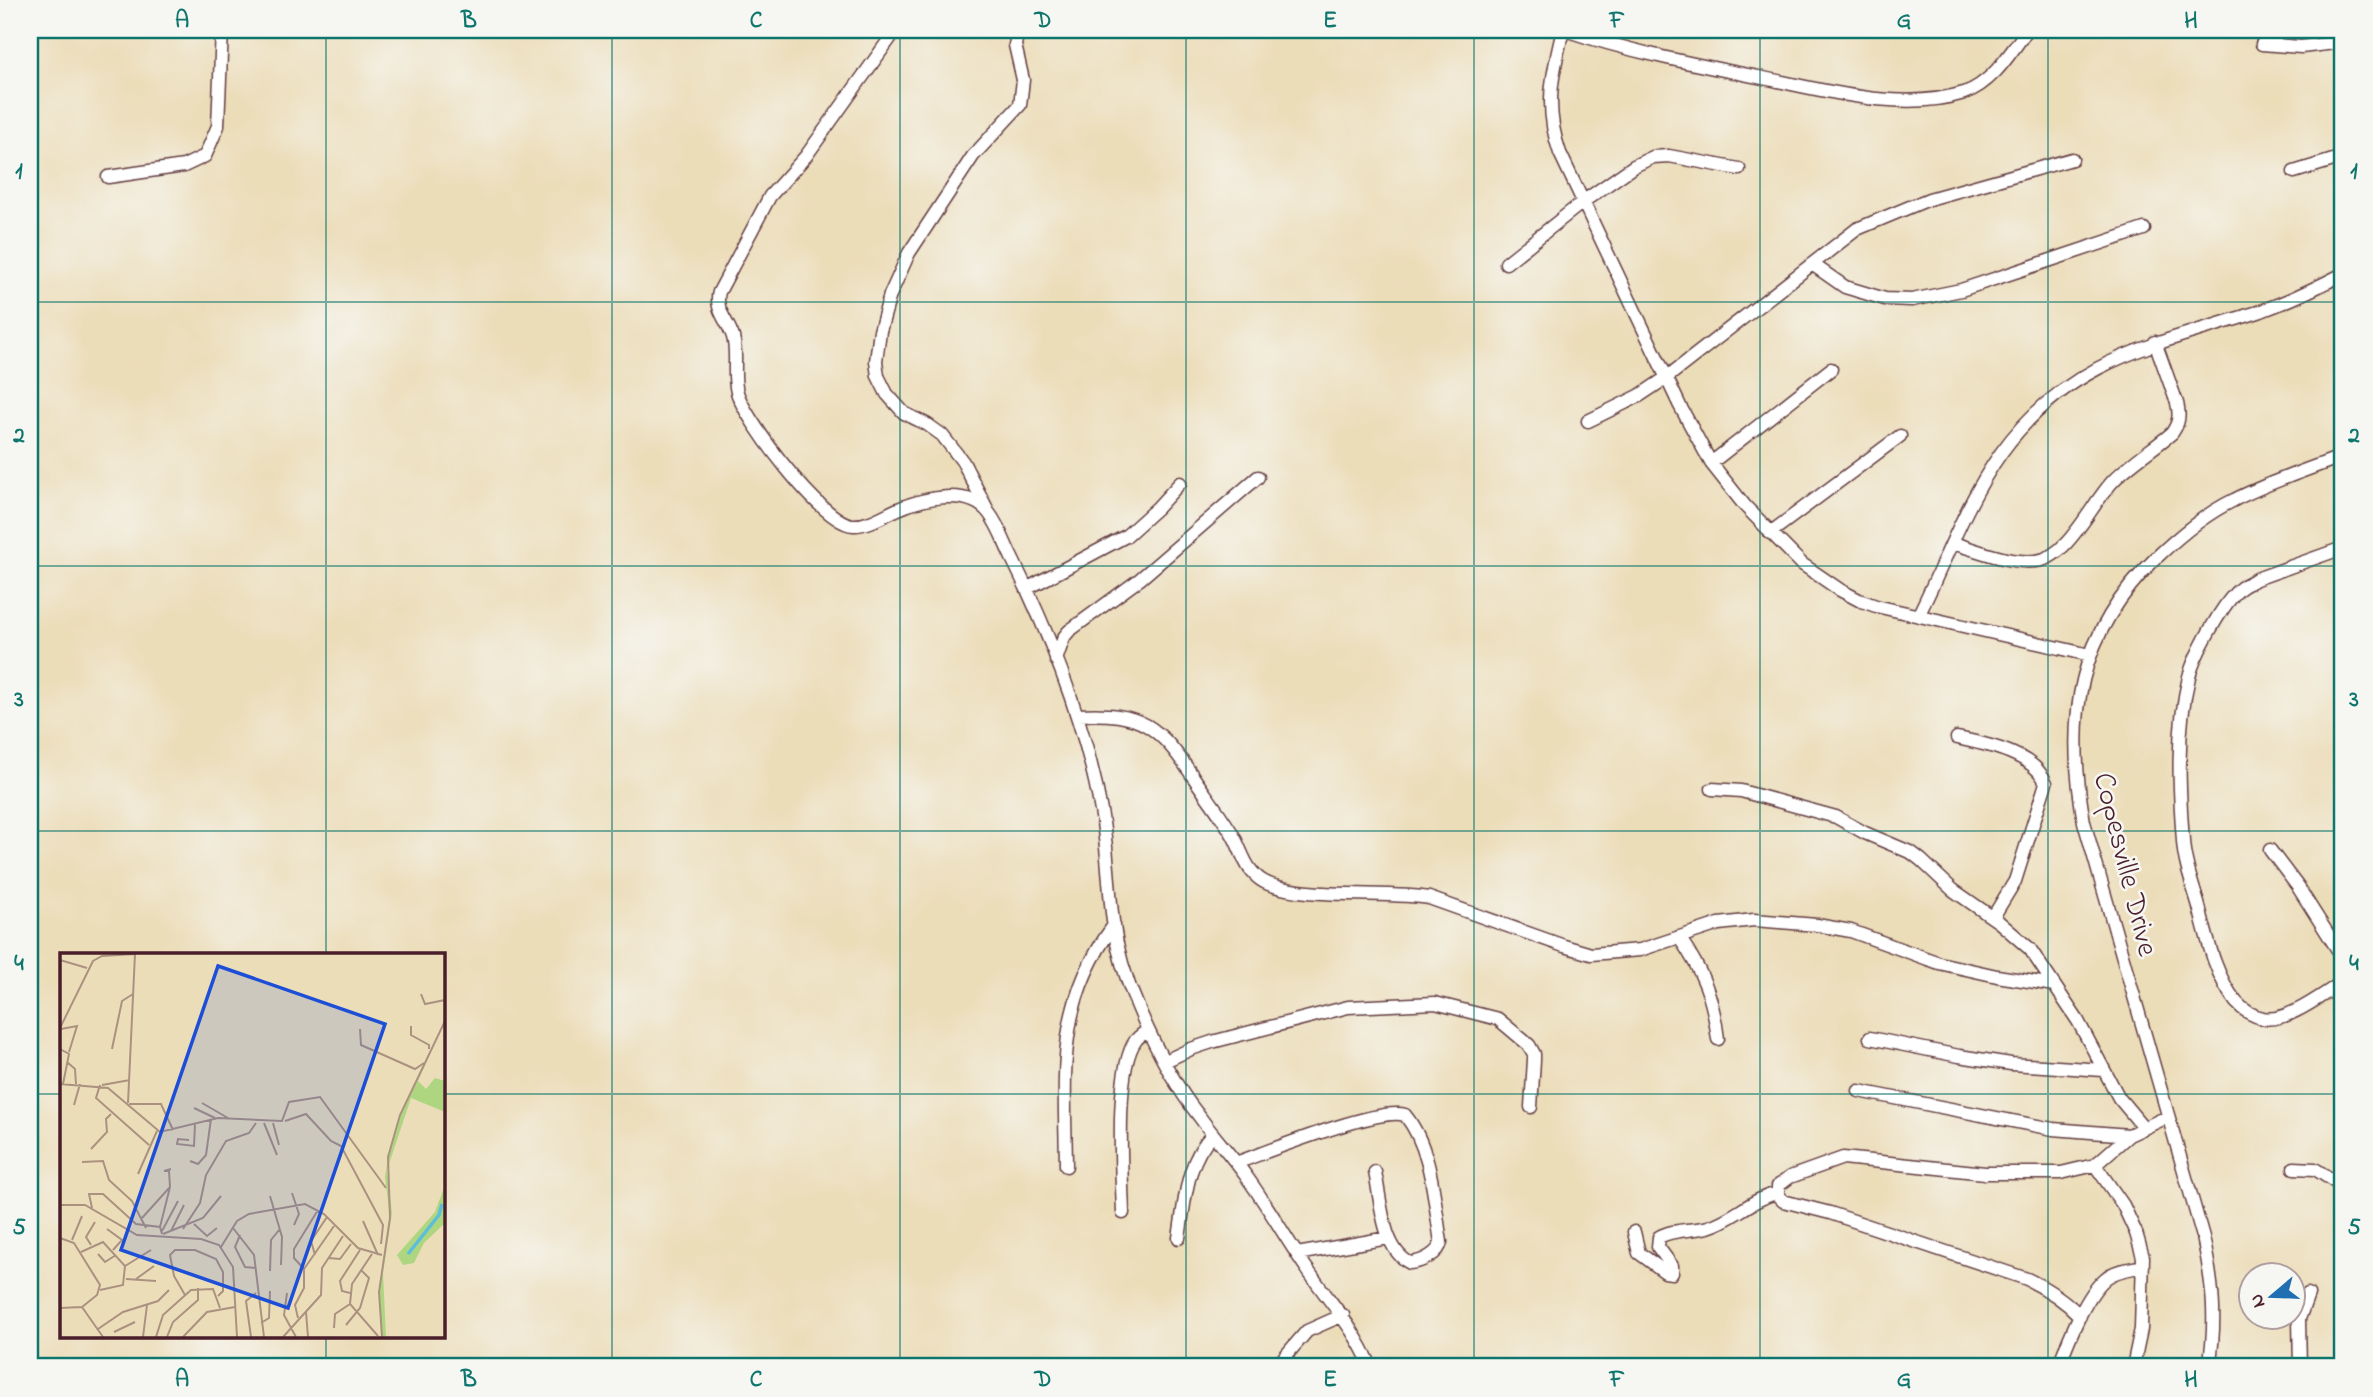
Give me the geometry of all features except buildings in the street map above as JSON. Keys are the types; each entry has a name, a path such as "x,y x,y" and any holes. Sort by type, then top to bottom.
{"street":[{"path":"108,177 184,166 205,156 218,126 222,30"},
{"path":"896,30 821,135 770,195 719,292 718,306 733,338 737,391 749,415 784,465 835,518 846,524 856,525 906,506 948,498 968,499 987,510"},
{"path":"1018,30 1015,45 1023,80 1020,105 973,156 909,253 890,295 880,331 876,361 878,376 887,394 905,413 942,435 963,462 1028,588 1077,715 1102,814 1114,925 1123,965 1148,1030 1197,1115 1262,1198 1297,1254 1343,1315 1371,1367"},
{"path":"2027,30 2000,65 1978,87 1965,93 1920,101 1851,95 1699,65 1564,30 1554,67 1549,107 1560,153 1666,377 1712,463 1739,499 1770,533 1802,564 1859,600 2090,655"},
{"path":"2262,44 2301,47 2343,42"},
{"path":"1506,264 1584,201 1634,166 1653,157 1669,156 1739,169"},
{"path":"2294,172 2343,157"},
{"path":"1588,421 1639,396 1666,377 1857,229 1930,199 2072,159"},
{"path":"1812,264 1845,287 1885,299 1912,300 1961,289 2144,229"},
{"path":"1919,614 1986,476 2014,436 2063,390 2088,373 2132,351 2270,307 2343,275"},
{"path":"1952,543 1986,554 2025,561 2045,559 2059,551 2114,480 2176,427 2179,413 2177,403 2155,342"},
{"path":"1712,463 1831,369"},
{"path":"1770,533 1900,436"},
{"name":"Copesville Drive","path":"2209,1367 2214,1338 2213,1290 2203,1237 2084,822 2078,790 2078,707 2084,673 2106,620 2120,597 2147,566 2192,526 2234,500 2343,456"},
{"path":"1056,661 1064,637 1069,631 1140,579 1258,477"},
{"path":"1028,588 1126,536 1180,483"},
{"path":"2343,548 2256,579 2231,597 2196,657 2189,675 2180,758 2183,844 2187,866 2218,970 2237,1003 2255,1016 2272,1019 2293,1012 2343,982"},
{"path":"1077,715 1106,713 1129,717 1143,722 1165,737 1231,831 1247,865 1269,884 1289,890 1429,898 1591,954 1640,950 1703,928 1735,921 1817,925 1852,932 1939,962 1997,976 2054,985"},
{"path":"1957,738 1990,745 2017,756 2042,776 2046,783 2014,881 1993,917"},
{"path":"1712,789 1741,791 1836,817 1912,853 1952,890 1993,917 2030,949 2078,1021 2119,1098 2144,1128"},
{"path":"2270,850 2298,887 2343,958"},
{"path":"1066,1166 1065,1072 1072,1010 1081,980 1092,957 1114,925"},
{"path":"1679,937 1705,980 1712,999 1718,1039"},
{"path":"1165,1061 1212,1042 1348,1007 1436,1003 1498,1019 1529,1045 1534,1054 1531,1107"},
{"path":"1123,1213 1120,1116 1124,1081 1133,1044 1148,1030"},
{"path":"1870,1038 2011,1064 2103,1070"},
{"path":"1859,1091 2053,1129 2129,1135"},
{"path":"1236,1163 1359,1121 1394,1113 1405,1115 1413,1127 1428,1167 1441,1247 1436,1252 1410,1263 1396,1252 1388,1238 1375,1171"},
{"path":"2080,1316 2070,1305 2046,1288 2027,1279 1830,1213 1783,1201 1777,1193 1778,1186 1790,1177 1843,1158 1997,1173 2061,1173 2095,1165 2129,1135 2167,1118"},
{"path":"1179,1238 1195,1160 1203,1144 1213,1134"},
{"path":"2095,1165 2123,1205 2136,1233 2143,1266 2141,1329 2133,1367"},
{"path":"2294,1168 2315,1169 2343,1187"},
{"path":"1634,1232 1639,1253 1665,1272 1672,1273 1672,1266 1658,1247 1660,1237 1667,1233 1720,1223 1754,1201 1777,1193"},
{"path":"1297,1254 1388,1238"},
{"path":"2058,1367 2080,1316 2104,1279 2143,1266"},
{"path":"2300,1367 2299,1319 2308,1294"},
{"path":"1276,1367 1307,1331 1343,1315"}]}
